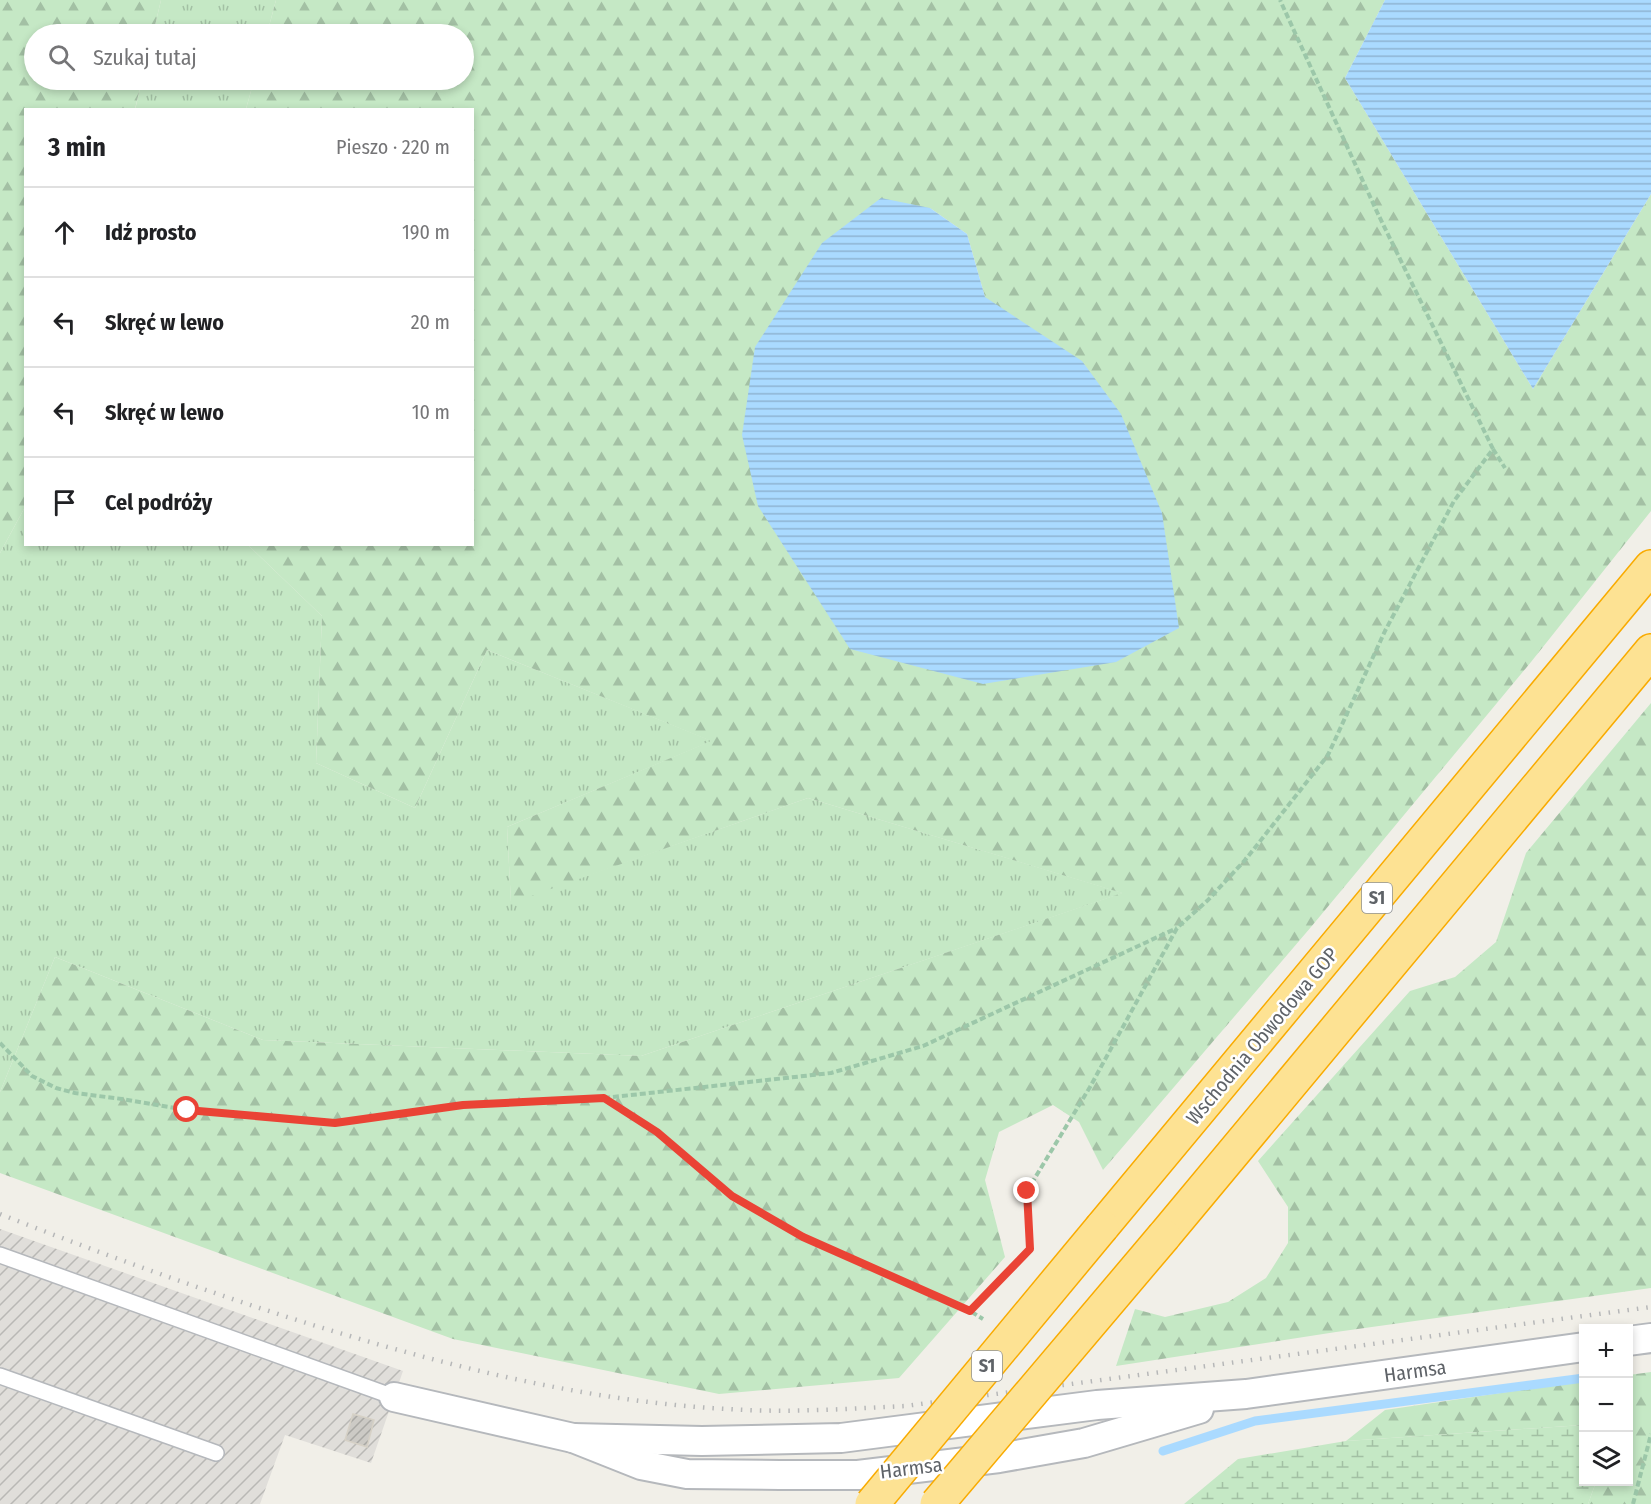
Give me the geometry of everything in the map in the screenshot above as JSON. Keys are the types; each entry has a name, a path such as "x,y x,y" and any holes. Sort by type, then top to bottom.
{"highway":[{"name":"Wschodnia Obwodowa GOP","path":"872,1504 1651,567"},
{"path":"937,1504 1164,1236 1651,651"}],"street":[{"path":"1633,1340 1651,1338"},
{"name":"Harmsa","path":"573,1438 702,1441 841,1437 1097,1405 1246,1394 1579,1348"},
{"name":"Harmsa","path":"394,1397 573,1438 641,1465 687,1473 858,1474 999,1458 1084,1443 1246,1394"}],"lane":[{"path":"0,1255 394,1397"},
{"path":"0,1376 216,1453"}],"path":[{"path":"1280,0 1378,214 1492,449 1505,468"},
{"path":"0,1043 32,1076 56,1088 75,1093 187,1110 335,1123 463,1105 604,1098 831,1073 923,1046 1177,928 1208,900 1246,859 1328,755 1385,631 1454,501 1492,449"},
{"path":"604,1098 657,1132 732,1196 803,1237 970,1311 1030,1249 1027,1191 1090,1087 1177,928"},
{"path":"1634,1504 1651,1434"}],"shaded area":[{"path":"0,1229 403,1371 371,1463 285,1435 260,1504 0,1504"}],"green space":[{"path":"0,0 161,0 155,24 24,24 24,90 140,90 135,108 24,108 24,509 0,553"},
{"path":"161,0 276,0 270,24 155,24"},
{"path":"276,0 1385,0 1345,78 1533,389 1651,194 1651,511 1531,662 1311,927 1103,1170 1079,1122 1053,1105 999,1132 985,1180 1005,1257 899,1378 719,1394 453,1339 0,1173 0,1092 55,957 263,1040 641,1056 1122,893 808,798 511,903 507,827 711,741 487,650 415,808 316,763 322,616 249,546 474,546 474,108 246,108 251,90 474,90 474,24 270,24","holes":["930,208 967,234 985,297"]},
{"path":"140,90 251,90 246,108 135,108"},
{"path":"24,509 24,546 249,546 322,616 316,763 415,808 487,650 712,741 507,827 511,902 808,798 1123,893 641,1056 263,1040 55,957 0,1092 0,553"},
{"path":"1651,703 1651,1288 1336,1332 1116,1366 1135,1309 1165,1317 1228,1302 1266,1278 1288,1243 1288,1207 1258,1161 1410,991 1455,977 1496,942 1526,853"},
{"path":"1651,1372 1651,1504 1588,1504 1595,1486 1633,1486 1633,1374"},
{"path":"1579,1382 1579,1425 1346,1441 1385,1410"},
{"path":"1579,1425 1579,1486 1595,1486 1588,1504 1184,1504 1238,1459 1346,1441"}],"water":[{"path":"1385,0 1651,0 1651,194 1533,389 1345,78"},
{"path":"881,198 930,208 967,234 985,297 1082,361 1121,414 1162,513 1179,628 1116,662 983,684 850,649 758,506 742,435 755,347 822,243"}],"building":[{"path":"353,1414 374,1420 367,1447 345,1440"}],"waterway":[{"path":"1163,1451 1255,1421 1579,1379"}],"railway":[{"path":"0,1214 112,1257 224,1296 405,1352 565,1389 673,1405 727,1409 794,1411 905,1406 1651,1307"}],"route":[{"path":"187,1110 335,1123 463,1105 604,1098 657,1132 732,1196 803,1237 970,1311 1030,1249 1027,1191"}]}
